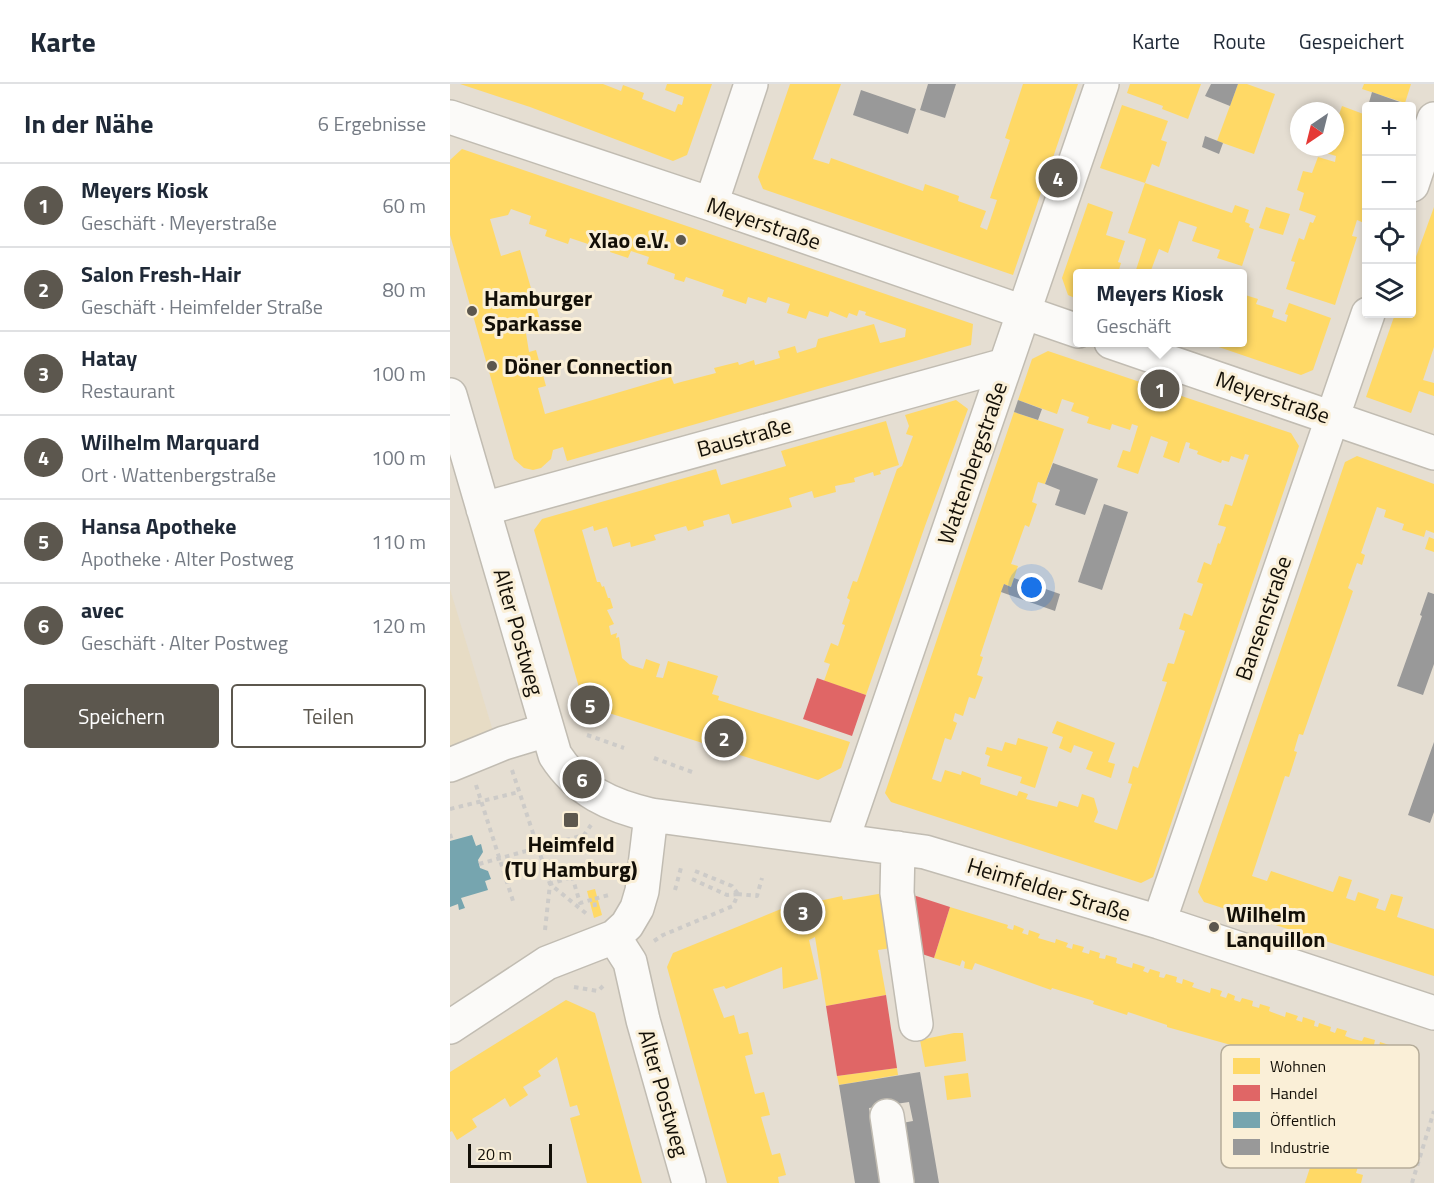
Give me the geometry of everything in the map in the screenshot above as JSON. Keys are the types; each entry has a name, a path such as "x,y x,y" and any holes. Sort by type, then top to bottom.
{"street":[{"path":"711,204 751,84"},
{"name":"Wattenbergstraße","path":"842,842 1102,84"},
{"name":"Meyerstraße","path":"450,117 711,204 1073,330"},
{"path":"1416,173 1434,119"},
{"name":"Bansenstraße","path":"1159,922 1367,318"},
{"name":"Meyerstraße","path":"1126,347 1434,453"},
{"name":"Baustraße","path":"483,509 1005,365"},
{"name":"Alter Postweg","path":"450,395 455,432 483,509 555,754 562,766 580,784 608,803 651,815"},
{"path":"459,762 504,743 547,730"},
{"path":"450,1027 547,963 614,937 627,925 640,900 648,860 651,815"},
{"name":"Heimfelder Straße","path":"651,815 924,852 1159,922 1434,1013"},
{"path":"898,848 897,893 916,1024"},
{"name":"Alter Postweg","path":"614,937 630,962 643,1020 689,1183"},
{"path":"887,1116 897,1183"}],"path":[{"path":"587,735 624,748"},
{"path":"504,743 550,884 546,920"},
{"path":"654,758 692,772"},
{"path":"459,762 481,801 514,904"},
{"path":"450,809 519,792"},
{"path":"479,864 584,835 608,803"},
{"path":"450,834 452,841"},
{"path":"550,884 613,864"},
{"path":"692,879 727,895 738,894 732,886 695,871"},
{"path":"572,876 580,903 594,899"},
{"path":"550,884 614,937"},
{"path":"1419,1160 1434,1111"},
{"path":"1412,1183 1417,1168"}],"shaded area":[{"path":"450,589 496,741 450,755"}],"building: Wohnen":[{"path":"460,84 603,84 621,91 623,85 644,93 642,99 675,112 678,104 682,105 684,97 665,90 667,84 712,84 687,155 673,161 530,107"},
{"path":"790,84 841,84 813,159 829,164 831,158 923,191 925,184 959,196 958,201 986,211 980,227 987,230 997,200 990,198 1010,140 1005,138 1023,84 1078,84 1013,275 763,189 758,177"},
{"path":"1130,84 1201,84 1188,119 1162,109 1163,106 1127,93"},
{"path":"1238,84 1247,84 1275,94 1254,154 1217,141"},
{"path":"1364,84 1411,84 1405,102 1362,89"},
{"path":"1122,105 1168,121 1161,140 1167,142 1159,167 1152,164 1145,183 1100,168"},
{"path":"1344,107 1362,114 1362,222 1357,220 1352,236 1357,237 1335,305 1286,289 1295,262 1291,261 1299,238 1304,240 1310,222 1313,223 1316,216 1299,210 1304,193 1297,190 1303,171 1312,173 1318,157 1335,162 1336,156 1344,156"},
{"path":"462,149 973,324 971,345 567,461 563,447 553,450 551,459 541,468 533,470 524,468 514,459 450,235 450,160","holes":["511,209 531,216 529,224 547,230 545,236 568,244 570,238 588,244 591,237 612,245 610,252 628,258 631,251 649,257 647,264 675,274 674,279 684,282 686,277 724,290 722,296 746,304 748,297 766,303 768,297 790,304 787,313 806,319 809,311 828,317 830,311 847,318 849,313 857,316 859,310 866,312 865,315 906,329 905,337 880,343 874,324 818,339 816,347 797,353 795,346 778,351 780,358 755,365 754,360 739,365 738,362 714,368 716,373 674,384 671,377 545,414 538,388 546,386 536,350 529,352 525,327 541,323 520,250 501,256 490,219 508,215"]},
{"path":"1145,183 1232,213 1235,205 1249,210 1245,222 1254,229 1242,266 1217,258 1220,250 1192,241 1197,227 1179,221 1168,253 1159,249 1152,269 1136,269 1146,239 1128,233"},
{"path":"1088,203 1113,212 1106,235 1125,241 1118,262 1121,263 1119,269 1073,269 1073,297 1068,295 1062,278"},
{"path":"1266,207 1290,214 1283,235 1259,228"},
{"path":"1434,207 1434,347 1423,380 1434,383 1434,396 1419,391 1411,413 1366,397 1394,318 1416,318 1416,257"},
{"path":"1247,296 1258,299 1256,304 1274,310 1272,317 1286,322 1288,315 1285,314 1289,303 1331,318 1313,370 1301,375 1219,347 1247,347"},
{"path":"1048,351 1291,433 1299,446 1153,877 1141,883 891,802 885,793 1014,412 1064,429 1045,484 1038,482 1032,502 1037,504 1029,527 1025,525 1011,564 1018,566 1011,587 1004,584 980,656 983,657 977,675 983,677 975,699 969,697 963,716 955,713 953,721 957,723 951,740 945,738 932,779 941,782 945,770 961,775 962,771 981,778 980,784 1017,796 1019,791 1028,794 1026,799 1057,807 1059,801 1078,807 1082,794 1094,798 1098,812 1094,822 1117,830 1132,784 1128,783 1133,766 1138,768 1167,682 1162,681 1168,663 1174,664 1185,631 1179,629 1184,613 1192,616 1203,584 1197,582 1204,562 1211,565 1218,543 1220,544 1226,527 1218,525 1225,504 1232,506 1249,455 1245,454 1243,460 1231,456 1229,462 1222,460 1221,463 1197,454 1198,451 1189,448 1190,443 1186,442 1179,463 1163,457 1168,442 1151,436 1138,474 1117,467 1123,450 1130,452 1138,426 1132,424 1130,430 1112,424 1110,430 1087,423 1089,417 1071,411 1074,403 1062,399 1057,414 1018,400 1032,359"},
{"path":"956,400 968,409 866,695 824,681 830,664 824,662 831,643 838,646 845,625 842,624 850,600 847,598 853,581 857,582 897,469 902,466 913,436 906,434 909,426 905,415"},
{"path":"886,421 899,465 880,471 881,474 874,476 873,472 854,478 855,482 835,486 836,492 814,498 812,491 789,498 792,507 732,524 729,514 703,521 704,526 688,531 686,526 654,535 656,540 631,547 630,542 613,547 607,527 594,531 593,526 582,530 597,582 600,582 602,587 604,586 610,598 613,608 607,610 614,624 609,626 611,635 617,633 616,638 619,637 622,658 630,665 643,669 646,659 660,664 656,677 663,678 668,661 718,676 712,694 719,696 718,700 850,742 841,768 818,780 584,705 534,530 542,519 716,469 721,485 786,466 781,451"},
{"path":"1357,456 1434,484 1434,533 1426,530 1424,537 1402,530 1404,524 1384,517 1386,510 1377,507 1361,553 1365,555 1362,565 1357,563 1348,588 1353,591 1303,735 1299,734 1294,751 1297,752 1289,777 1285,776 1252,876 1267,881 1271,871 1333,892 1339,876 1352,880 1346,898 1355,901 1358,892 1379,899 1376,908 1385,911 1391,894 1403,897 1397,917 1434,929 1434,976 1204,902 1198,892 1345,462"},
{"path":"1429,537 1434,539 1434,552 1425,549"},
{"path":"1057,721 1115,743 1108,762 1115,764 1111,778 1086,769 1093,752 1074,745 1071,753 1059,748 1063,737 1052,733"},
{"path":"1018,738 1048,747 1035,788 1020,783 1022,777 987,766 990,756 985,754 987,747 1002,751 1005,742 1016,745"},
{"path":"595,889 602,915 594,918 587,891"},
{"path":"890,892 898,947 878,950 886,995 826,1006 815,937 809,940 818,979 783,989 782,967 726,989 724,986 713,989 724,1018 734,1015 739,1034 748,1032 753,1054 745,1056 755,1094 764,1092 770,1115 761,1117 772,1155 780,1153 786,1175 778,1177 779,1183 727,1183 667,967 673,953 808,898 810,903 842,896 843,900"},
{"path":"950,907 1008,925 1007,928 1013,930 1014,925 1024,929 1022,933 1028,935 1029,930 1040,934 1038,938 1055,943 1056,939 1068,943 1066,947 1072,949 1073,944 1084,947 1082,952 1089,954 1090,950 1100,953 1099,958 1105,959 1106,955 1117,958 1116,963 1125,966 1132,968 1133,963 1145,967 1143,971 1148,973 1150,969 1160,972 1159,977 1164,978 1166,974 1177,977 1176,982 1182,984 1183,979 1194,983 1192,987 1210,993 1211,988 1222,991 1220,996 1226,998 1228,993 1235,996 1234,1000 1240,1002 1242,998 1253,1001 1252,1006 1259,1008 1260,1004 1270,1007 1269,1011 1285,1017 1286,1012 1298,1016 1296,1020 1302,1022 1303,1017 1315,1021 1314,1026 1318,1027 1319,1023 1331,1027 1330,1031 1335,1033 1337,1028 1347,1031 1345,1036 1353,1039 1362,1041 1364,1037 1375,1040 1374,1045 1231,1045 1167,1027 1167,1025 1128,1012 1127,1015 1093,1004 1094,1001 1052,988 1051,990 975,963 972,970 964,968 965,962 962,960 960,966 934,958"},
{"path":"566,1000 595,1013 642,1183 587,1183 570,1118 580,1115 577,1105 570,1107 557,1057 538,1071 541,1076 523,1087 528,1095 510,1107 505,1098 472,1119 477,1127 457,1140 452,1131 450,1132 450,1072"},
{"path":"963,1033 966,1061 925,1067 920,1040"},
{"path":"897,1068 898,1075 839,1085 837,1076"},
{"path":"968,1073 971,1097 947,1100 944,1076"},
{"path":"1310,1168 1358,1168 1356,1173 1363,1175 1361,1183 1305,1183"}],"building: Handel":[{"path":"817,678 866,695 852,736 803,719"},
{"path":"910,894 950,907 934,958 910,950"},
{"path":"886,995 897,1068 837,1076 826,1006"}],"building: Öffentlich":[{"path":"472,835 476,846 481,844 483,852 478,860 480,868 488,871 491,879 485,881 488,890 461,898 465,908 459,910 458,904 450,907 450,841"}],"building: Industrie":[{"path":"928,84 956,84 945,118 920,110"},
{"path":"1211,84 1238,84 1230,106 1205,96"},
{"path":"861,90 916,109 908,134 853,115"},
{"path":"1372,92 1400,102 1369,102"},
{"path":"1205,136 1223,143 1219,154 1202,147"},
{"path":"1018,400 1042,409 1038,420 1014,412"},
{"path":"1053,463 1098,479 1085,515 1055,505 1060,490 1045,484"},
{"path":"1104,504 1128,512 1102,590 1078,582"},
{"path":"1014,578 1060,594 1055,611 1001,592 1004,584 1011,587"},
{"path":"1428,592 1434,594 1434,664 1423,695 1397,686 1422,616 1420,615"},
{"path":"1434,742 1434,812 1430,823 1408,815"},
{"path":"920,1072 939,1183 912,1183 902,1123 913,1121 909,1102 869,1108 881,1183 855,1183 839,1085"}],"place":[{"name":"Wilhelm Marquard","path":"1058,178"},
{"name":"Xlao e.V.","path":"681,240"},
{"name":"Hamburger Sparkasse","path":"472,311"},
{"name":"Döner Connection","path":"492,366"},
{"name":"Meyers Kiosk","path":"1160,389"},
{"name":"Hansa Apotheke","path":"590,705"},
{"name":"Salon Fresh-Hair","path":"724,738"},
{"name":"avec","path":"582,779"},
{"name":"Heimfeld (TU Hamburg)","path":"571,820"},
{"name":"Hatay","path":"803,912"},
{"name":"Wilhelm Lanquillon","path":"1214,927"}]}
